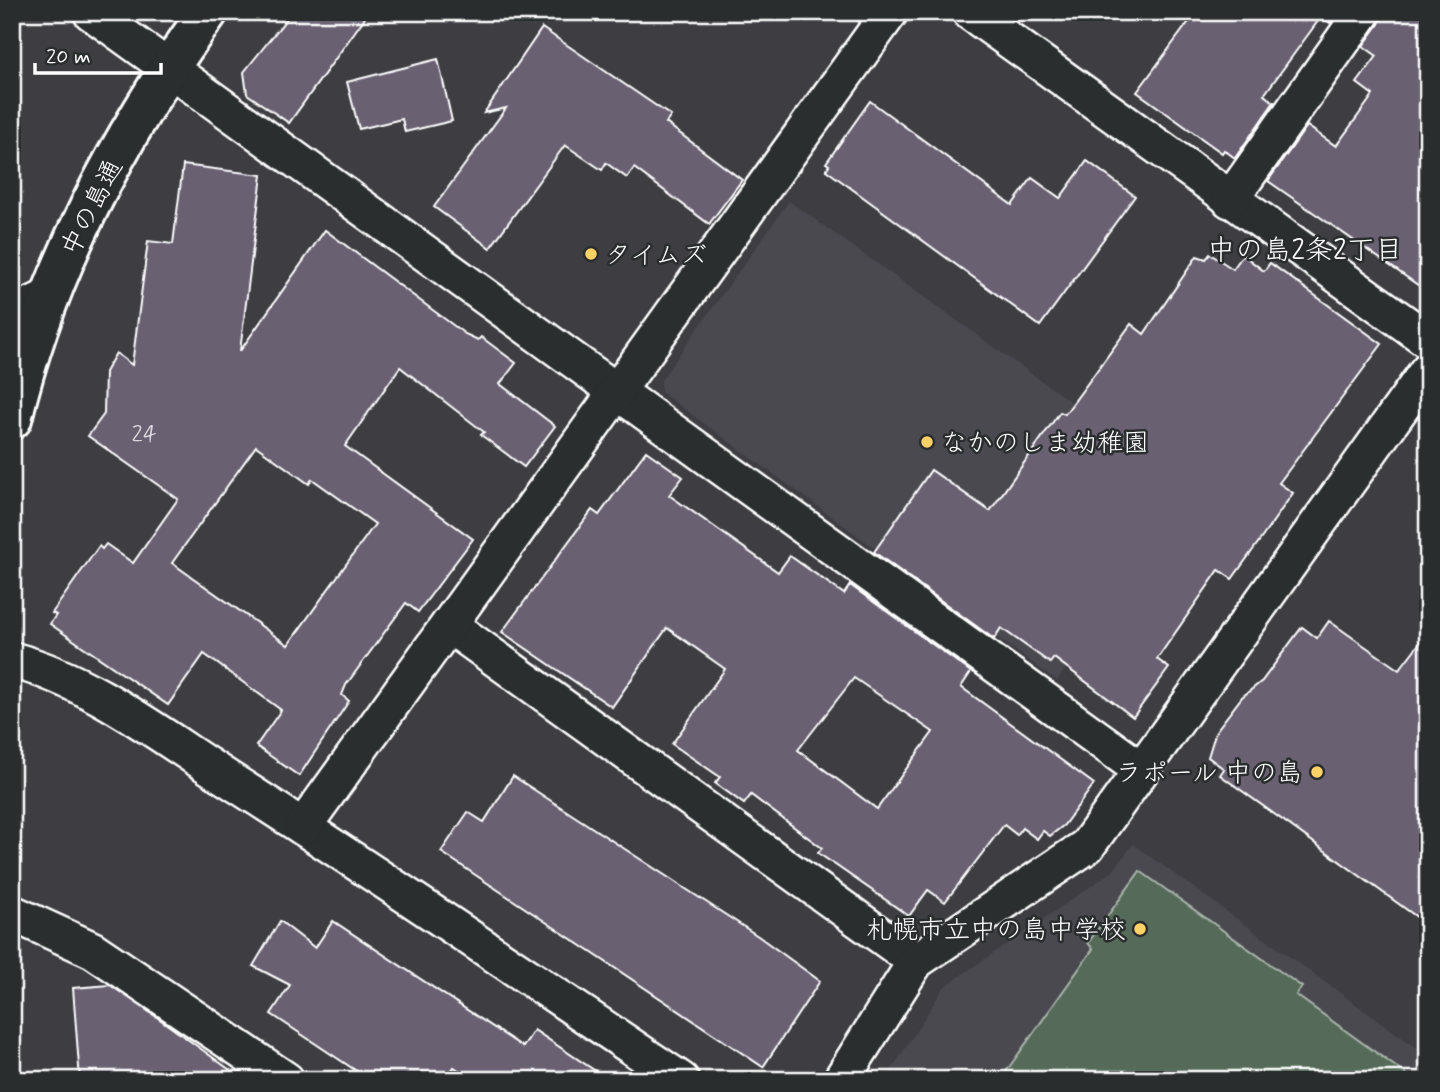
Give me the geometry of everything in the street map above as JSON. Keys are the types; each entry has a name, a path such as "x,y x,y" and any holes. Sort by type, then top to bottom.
{"street":[{"path":"91,12 1140,769"},
{"name":"中の島通","path":"12,419 48,297 105,174 208,12"},
{"path":"303,827 890,12"},
{"path":"970,12 1428,340"},
{"path":"1230,200 1363,12"},
{"path":"12,314 48,297"},
{"path":"841,1080 916,961 1087,846 1428,370"},
{"path":"449,625 916,961"},
{"path":"12,660 38,667 81,685 303,827 681,1080"},
{"path":"12,913 93,950 286,1080"}],"shaded area":[{"name":"なかのしま幼稚園","path":"789,201 1196,491 1057,681 661,392 661,380"},
{"name":"札幌市立中の島中学校","path":"1133,844 1428,1056 1428,1080 885,1080 944,987 1113,871"}],"green space":[{"name":"札幌市立中の島中学校","path":"1140,871 1302,987 1296,995 1414,1080 1000,1080 1093,949 1088,943"}],"building":[{"path":"292,12 369,12 289,123 247,94 244,72"},
{"path":"1196,12 1338,12 1330,23 1321,17 1264,95 1274,102 1235,158 1224,150 1222,153 1137,92"},
{"path":"1383,12 1428,12 1428,292 1268,181 1307,126 1336,146 1373,95 1357,83 1377,56 1363,46 1379,24"},
{"path":"542,28 671,116 666,123 742,180 709,224 634,168 627,178 606,163 602,170 565,145 490,248 434,207 506,108 484,113"},
{"path":"438,59 452,121 405,132 402,119 359,129 347,82"},
{"path":"870,101 1012,205 1032,178 1060,198 1087,161 1135,196 1040,326 826,170 829,165 826,163"},
{"path":"183,165 262,175 240,351 325,230 465,334 478,340 481,337 516,363 500,384 555,426 524,467 481,435 484,432 400,367 345,446 473,539 418,612 406,603 346,685 342,695 349,701 299,776 256,746 281,710 204,654 168,705 50,624 56,615 52,613 99,546 102,549 106,544 133,563 178,499 88,436 104,414 105,372 116,353 132,365 148,241 173,244","holes":["256,446 309,484 312,479 375,524 288,645 172,563"]},
{"path":"1210,254 1233,269 1243,255 1264,271 1270,263 1382,344 1279,483 1293,493 1263,536 1232,579 1219,570 1157,659 1169,668 1133,717 1054,658 1050,663 1001,628 994,639 874,552 931,470 990,511 1060,412 1065,414 1131,324 1144,334 1197,256 1206,259"},
{"path":"646,451 683,477 669,495 778,572 790,556 844,594 850,585 971,672 961,687 1094,784 1064,825 1050,836 1043,831 1037,839 1022,828 1017,835 1004,825 945,902 928,890 909,916 818,853 822,848 751,795 744,804 715,783 720,777 672,744 725,669 667,628 612,707 502,632 592,510 599,515","holes":["854,678 933,732 877,809 798,750"]},
{"name":"ラポール 中の島","path":"1329,621 1399,670 1428,632 1428,925 1220,775 1224,769 1208,757 1216,731 1242,697 1262,681 1302,627 1317,638"},
{"path":"513,776 758,936 820,981 763,1067 441,852 468,812 484,822"},
{"path":"280,921 315,948 333,921 523,1047 534,1030 609,1080 473,1080 454,1067 445,1080 370,1080 271,1014 290,985 253,966"},
{"path":"110,985 244,1080 80,1080 73,988"}],"place":[{"name":"タイムズ","path":"591,254"},
{"name":"なかのしま幼稚園","path":"927,442"},
{"name":"ラポール 中の島","path":"1317,772"},
{"name":"札幌市立中の島中学校","path":"1140,929"}],"district":[{"name":"中の島2条2丁目","path":"1305,249"}]}
